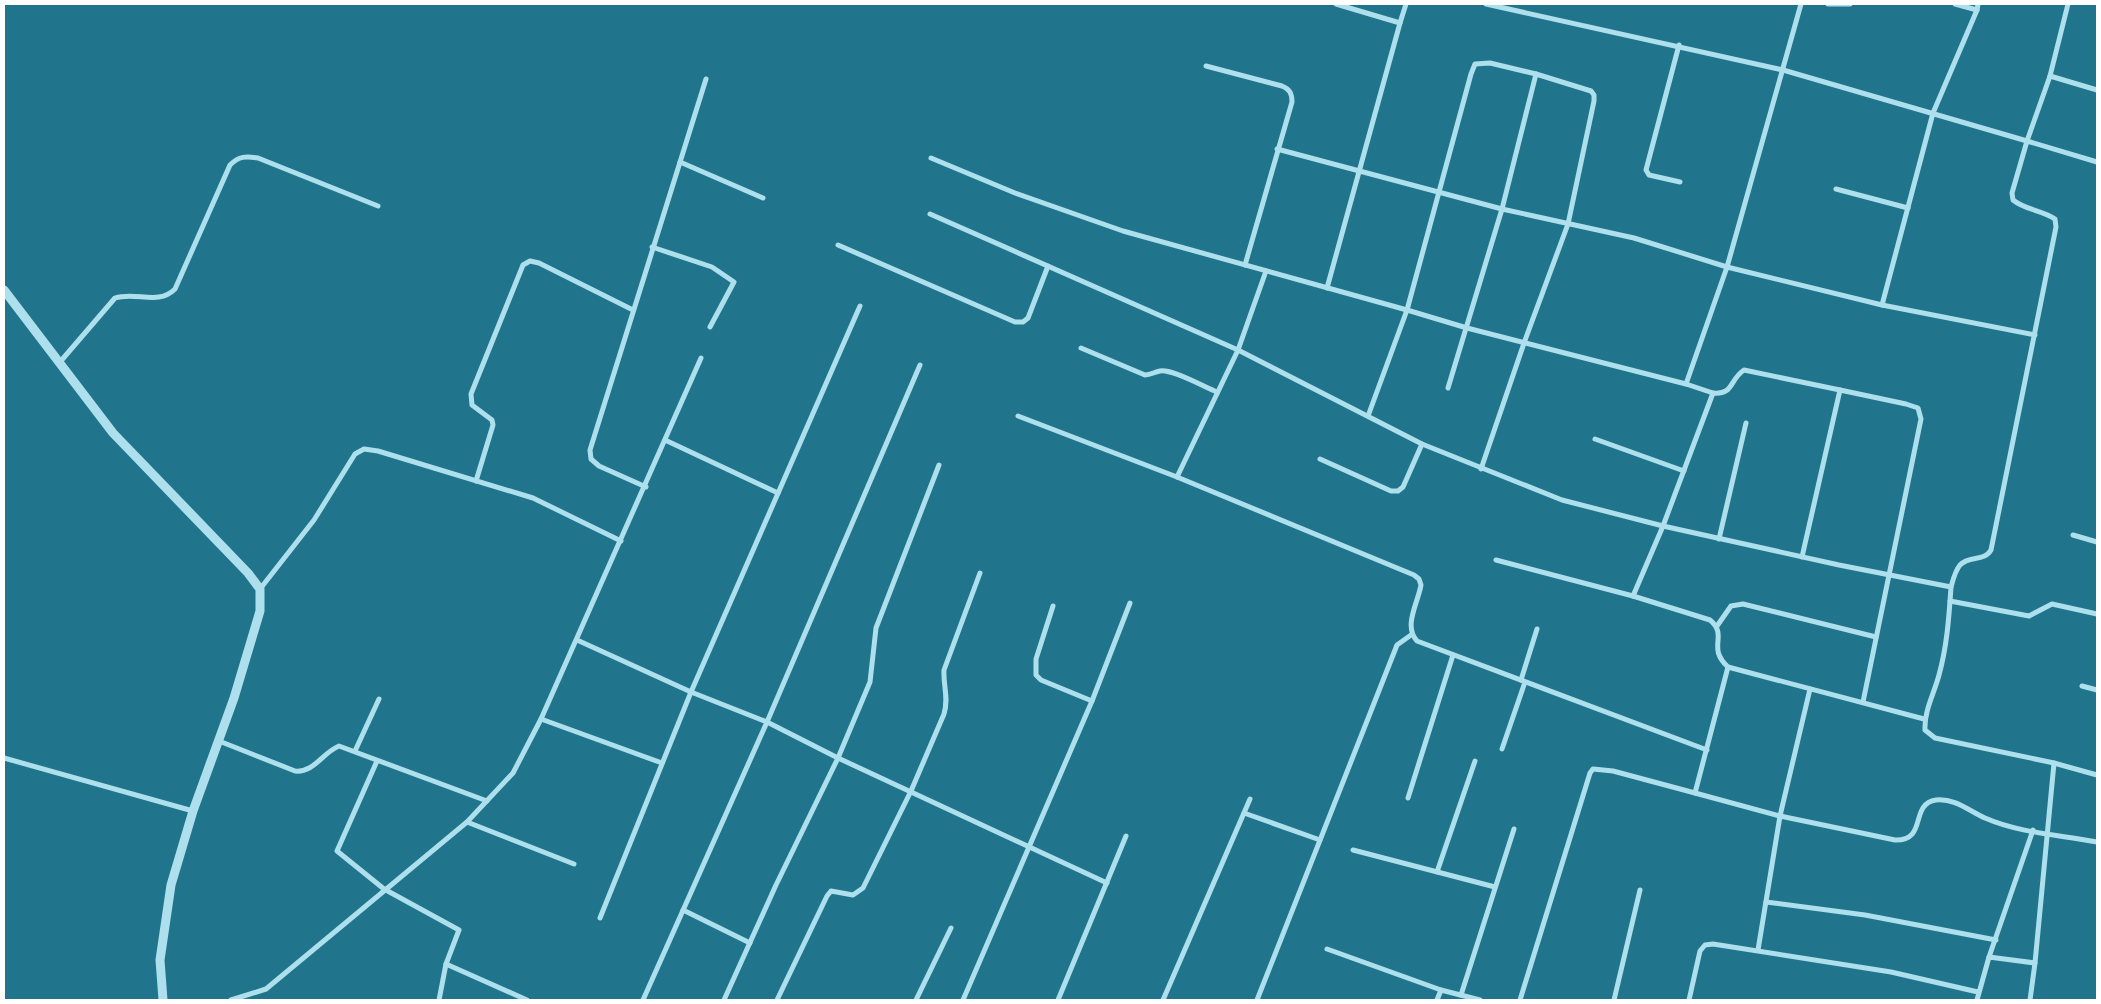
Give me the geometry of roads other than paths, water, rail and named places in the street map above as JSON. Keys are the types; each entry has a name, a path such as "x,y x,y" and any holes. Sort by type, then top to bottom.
{"street":[{"path":"1336,4 1400,23"},
{"path":"1326,288 1357,170 1406,4"},
{"path":"1486,4 1679,45 1783,70 2097,162"},
{"path":"1686,384 1727,267 1801,4"},
{"path":"1828,4 1850,4"},
{"path":"1882,305 1933,113 1978,7 1955,4"},
{"path":"2068,4 2050,76 2012,193 2013,200 2020,206 2046,213 2055,219 2056,227 2035,335 1991,550 1988,555 1982,558 1970,559 1961,564 1950,587 1947,638 1939,675 1924,719 1925,730 1935,738 2054,763 2097,775"},
{"path":"1679,45 1646,170 1649,176 1680,182"},
{"path":"1368,416 1407,310 1470,74 1475,64 1490,63 1536,74 1591,91 1594,95 1568,224 1524,343 1481,469"},
{"path":"1206,66 1288,88 1292,102 1245,265"},
{"path":"1448,388 1502,209 1536,74"},
{"path":"2050,76 2097,90"},
{"path":"646,487 599,466 591,459 590,450 706,79"},
{"path":"1277,149 1502,209 1634,238 1727,267 1882,305 2035,335"},
{"path":"60,362 115,298 126,294 155,298 167,296 174,289 230,165 236,158 247,156 258,158 378,206"},
{"path":"931,158 1085,218 1467,328 1686,384 1712,393 1722,394 1731,388 1736,375 1744,370 1918,408 1921,418 1862,702"},
{"path":"680,162 763,198"},
{"path":"1836,190 1908,208"},
{"path":"930,214 1238,350 1422,444 1562,500 1719,539 1950,587"},
{"path":"838,245 1014,322 1023,322 1028,318 1048,266"},
{"path":"652,247 712,267 734,282 710,327"},
{"path":"476,481 493,426 492,420 472,405 470,394 523,265 530,261 539,263 633,310"},
{"path":"1177,477 1238,350 1266,271"},
{"path":"4,290 113,433 248,573 260,589 260,611 219,741 193,812 171,885 160,960 163,1000"},
{"path":"600,918 691,692 860,306"},
{"path":"1081,348 1144,375 1152,375 1160,371 1171,372 1218,392"},
{"path":"231,1000 266,989 384,889 467,822 513,772 541,720 646,487 664,440 701,358"},
{"path":"643,1000 767,722 920,365"},
{"path":"1802,557 1840,390"},
{"path":"1633,596 1663,526 1712,393"},
{"path":"1018,416 1177,477 1414,575 1419,579 1421,585 1410,628 1411,635 1417,641 1707,750"},
{"path":"1719,539 1746,423"},
{"path":"1595,438 1684,471"},
{"path":"664,440 778,493"},
{"path":"1320,459 1391,491 1398,491 1403,487 1422,444"},
{"path":"260,589 314,520 351,459 364,449 378,451 533,498 621,541"},
{"path":"724,1000 838,758 870,682 876,628 939,465"},
{"path":"2073,535 2097,542"},
{"path":"1496,560 1633,596 1710,620 1717,626"},
{"path":"777,1000 827,896 831,891 853,895 863,888 911,791 948,703 944,670 980,573"},
{"path":"1950,601 2020,615 2038,613 2052,604 2097,614"},
{"path":"963,1000 1092,701 1130,603"},
{"path":"1876,637 1743,604 1731,606 1717,626 1719,659 1728,667 1924,719"},
{"path":"1053,606 1036,660 1036,675 1041,680 1092,701"},
{"path":"1502,749 1537,629"},
{"path":"1258,1000 1396,645 1411,635"},
{"path":"577,640 691,692 767,722 838,758 1107,883"},
{"path":"1408,798 1453,655"},
{"path":"1695,793 1728,667"},
{"path":"2082,686 2097,690"},
{"path":"1758,950 1780,816 1810,689"},
{"path":"355,752 379,700"},
{"path":"541,720 662,763"},
{"path":"219,741 294,772 309,770 330,750 339,746 487,802"},
{"path":"4,758 193,812"},
{"path":"377,760 337,851 384,889 459,930 446,964 439,1000"},
{"path":"1437,872 1475,761"},
{"path":"2030,1000 2054,763"},
{"path":"1520,1000 1590,773 1593,769 1607,769 1780,816 1895,840 1906,841 1914,835 1921,810 1928,802 1937,800 1962,804 1985,818 2009,827 2097,842"},
{"path":"1163,1000 1250,799"},
{"path":"1244,814 1320,840"},
{"path":"467,822 574,864"},
{"path":"1461,995 1514,829"},
{"path":"1977,1000 1989,957 2033,830"},
{"path":"1058,1000 1126,836"},
{"path":"1353,850 1495,887"},
{"path":"1614,1000 1640,890"},
{"path":"1766,902 1865,916 1996,940"},
{"path":"683,910 750,944"},
{"path":"916,1000 951,928"},
{"path":"1689,1000 1700,951 1705,946 1713,944 1891,972 1978,992"},
{"path":"1327,949 1441,990 1480,1000"},
{"path":"1989,957 2034,963"},
{"path":"446,964 527,1000"},
{"path":"1437,1000 1441,990"}]}
